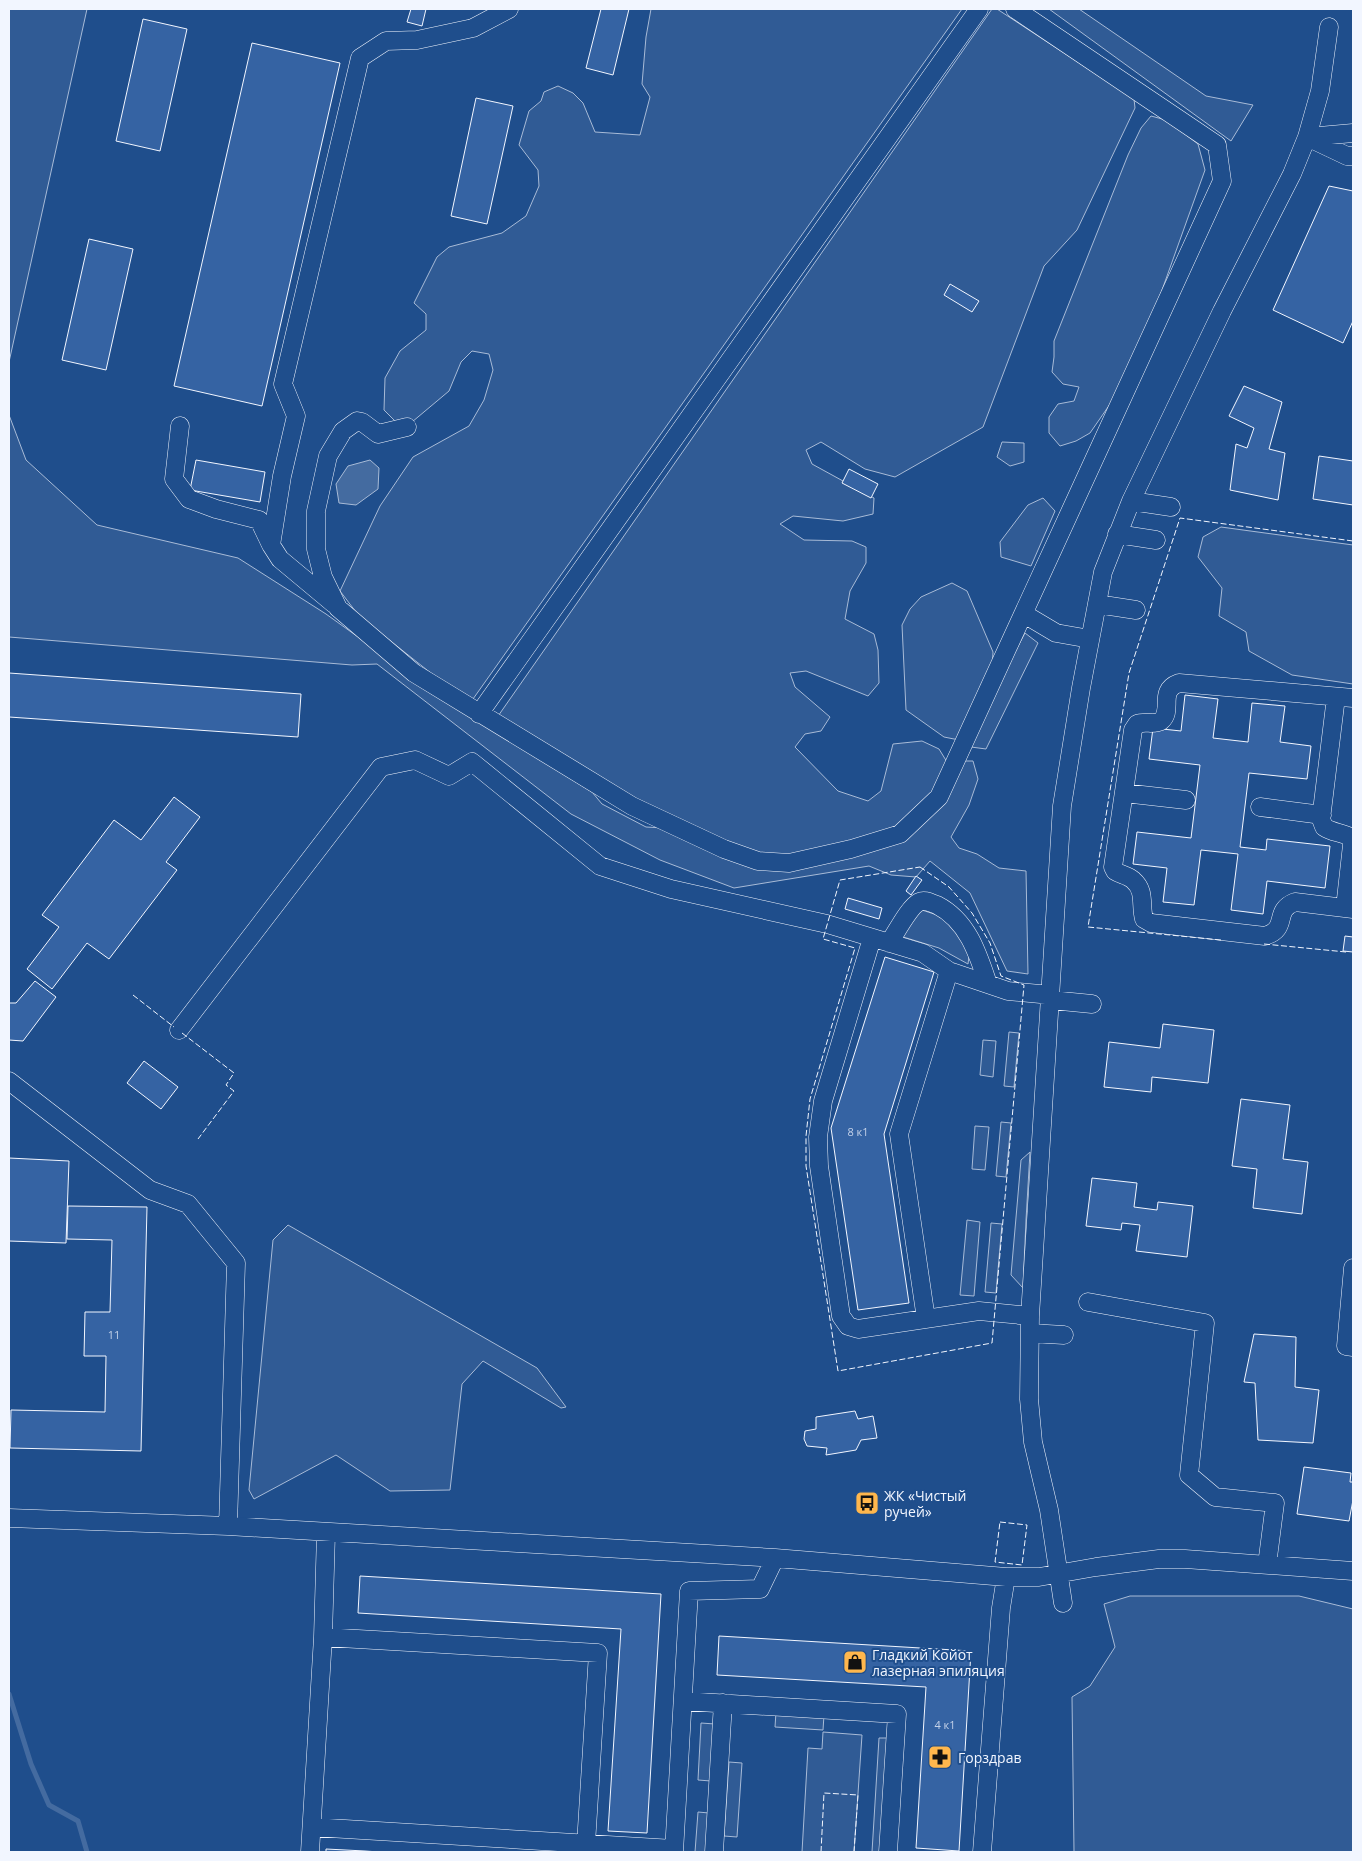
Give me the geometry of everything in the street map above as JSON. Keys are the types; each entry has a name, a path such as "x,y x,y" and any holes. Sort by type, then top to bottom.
{"street":[{"path":"271,545 282,476 296,416 283,384 360,58 386,41 417,40 473,28 509,9"},
{"path":"479,714 978,9"},
{"path":"180,426 174,479 189,499 216,510 259,520 280,559 414,673 632,806 732,852 758,861 788,863 851,849 900,834 939,797 1222,181 1217,145 1015,9"},
{"path":"1063,1603 1049,1510 1033,1442 1029,1399 1030,1324 1062,806 1090,639 1103,572 1131,501 1222,311 1292,174 1307,137 1320,91 1329,27"},
{"path":"1307,137 1353,133"},
{"path":"1307,137 1347,156 1353,156"},
{"path":"338,608 323,577 316,549 316,511 328,456 343,430 357,421 362,422 378,434 407,427"},
{"path":"1131,501 1171,507"},
{"path":"1117,534 1156,540"},
{"path":"1097,604 1136,610"},
{"path":"1024,614 1056,633 1090,639"},
{"path":"1179,683 1345,698 1322,815 1324,827 1332,832 1343,833 1350,837 1352,845 1349,909 1294,902 1286,906 1281,913 1280,925 1275,933 1265,936 1152,923 1144,919 1141,910 1142,898 1140,888 1133,879 1118,874 1113,867 1133,730 1137,724 1161,721 1165,715 1167,692 1172,686 1179,683"},
{"path":"179,1030 381,767 416,760 449,776 472,762 600,866 670,889 827,924 923,953 949,971 1008,991 1092,1004"},
{"path":"1124,793 1186,800"},
{"path":"1260,807 1322,815"},
{"path":"889,943 913,907 920,902 928,901 943,908 961,923 976,949 988,984"},
{"path":"872,938 822,1101 818,1137 819,1166 841,1316 848,1326 858,1329 979,1312 1030,1324 1064,1335"},
{"path":"926,1320 898,1134 949,971"},
{"path":"9,1081 150,1190 188,1204 236,1263 228,1526"},
{"path":"1353,1268 1346,1346 1353,1347"},
{"path":"1088,1302 1206,1323 1189,1476 1215,1497 1275,1503 1267,1564"},
{"path":"9,1518 228,1526 775,1558 1006,1577 1059,1575 1096,1567 1159,1559 1267,1564 1353,1571"},
{"path":"310,1852 323,1636 326,1532"},
{"path":"312,1827 674,1850 689,1591 760,1590 775,1558"},
{"path":"982,1852 1001,1608 1006,1577"},
{"path":"323,1636 598,1653 586,1844"},
{"path":"683,1701 897,1714 888,1852"},
{"path":"714,1852 723,1703"}],"shaded area":[{"path":"9,9 87,9 9,362"},
{"path":"651,9 962,9 473,699 456,693 359,616 340,591 380,506 413,457 469,426 484,400 493,370 489,354 472,351 461,362 449,391 412,422 395,421 384,410 385,378 400,351 426,330 426,314 414,303 437,257 449,247 502,233 526,216 539,186 538,170 519,145 529,111 541,101 544,92 558,86 573,93 583,103 595,132 640,135 650,97 642,84 646,37"},
{"path":"992,9 997,9 1134,99 1135,108 1077,230 1044,266 983,427 895,477 865,469 821,442 806,450 812,464 874,498 873,514 843,521 793,516 780,524 804,540 852,541 866,547 866,563 850,591 845,619 874,634 878,650 879,683 868,696 806,671 790,673 795,687 830,717 821,731 805,734 795,747 838,791 868,801 881,791 893,744 922,741 939,749 947,762 937,792 902,827 801,858 765,861 632,798 496,719"},
{"path":"1049,9 1079,9 1206,96 1253,105 1231,141"},
{"path":"1151,116 1166,120 1198,144 1205,170 1133,371 1090,433 1076,441 1060,446 1049,433 1049,417 1058,404 1074,401 1079,387 1063,384 1052,372 1054,341 1128,155 1141,128"},
{"path":"9,415 26,460 97,525 238,558 326,614 460,710 592,792 602,804 646,827 664,828 756,866 901,840 960,761 973,761 978,779 969,805 951,837 959,848 977,854 999,868 1026,871 1028,974 1007,971 970,893 930,861 916,877 891,875 869,866 734,888 660,860 571,814 377,664 352,665 9,637"},
{"path":"1002,442 1024,443 1024,462 1010,466 997,457"},
{"path":"370,460 379,468 378,489 356,505 339,503 336,484 348,466"},
{"path":"1043,498 1055,511 1031,566 1001,557 1000,542 1028,505"},
{"path":"1221,527 1353,545 1353,684 1292,675 1249,651 1246,632 1219,616 1222,588 1198,557 1203,537"},
{"path":"952,583 967,591 993,652 992,669 959,740 944,737 906,710 902,625 910,609 921,597"},
{"path":"1025,633 1038,643 986,749 971,747 974,729"},
{"path":"922,910 937,915 954,927 962,937 969,956 968,964 939,948 900,936 916,912"},
{"path":"1009,1032 1019,1033 1014,1087 1004,1086"},
{"path":"983,1040 996,1041 993,1077 980,1075"},
{"path":"1001,1122 1011,1123 1006,1177 996,1176"},
{"path":"975,1126 989,1127 985,1170 972,1169"},
{"path":"1030,1152 1023,1288 1011,1275 1021,1160"},
{"path":"967,1220 980,1222 974,1296 960,1295"},
{"path":"991,1223 1002,1224 996,1293 985,1292"},
{"path":"288,1225 537,1368 566,1407 561,1408 483,1361 462,1384 450,1490 390,1491 336,1455 254,1499 249,1490 273,1240"},
{"path":"1130,1596 1299,1596 1353,1609 1353,1852 1074,1852 1072,1697 1090,1686 1115,1647 1104,1604"},
{"path":"776,1712 824,1715 823,1730 775,1727"},
{"path":"701,1723 715,1724 711,1781 698,1780"},
{"path":"823,1732 862,1735 854,1852 802,1852 808,1748 822,1749"},
{"path":"879,1738 892,1738 885,1852 872,1852"},
{"path":"729,1762 742,1763 737,1837 724,1836"},
{"path":"698,1812 709,1813 707,1852 695,1852"}],"building":[{"path":"411,9 426,9 422,26 407,22"},
{"path":"601,9 629,9 613,75 586,68"},
{"path":"143,19 187,29 160,151 116,141"},
{"path":"252,43 340,63 262,406 174,386"},
{"path":"476,98 513,106 487,224 451,216"},
{"path":"1329,186 1353,191 1353,321 1343,343 1273,310"},
{"path":"89,239 133,249 106,370 62,360"},
{"path":"950,284 979,301 972,312 944,295"},
{"path":"1244,386 1282,402 1269,449 1285,453 1278,500 1230,490 1236,444 1247,448 1254,428 1229,416"},
{"path":"1319,456 1353,461 1353,505 1313,499"},
{"path":"196,460 265,472 260,502 190,490"},
{"path":"849,469 878,484 871,498 842,483"},
{"path":"9,673 301,694 298,737 9,717"},
{"path":"1185,695 1218,699 1213,738 1248,742 1252,703 1285,706 1280,742 1311,746 1307,779 1249,773 1240,847 1266,850 1267,839 1330,846 1325,888 1267,881 1263,914 1231,910 1238,854 1201,850 1194,905 1163,902 1167,868 1133,864 1137,832 1191,838 1200,765 1149,759 1153,728 1181,731"},
{"path":"174,797 200,817 166,862 177,870 109,959 87,943 52,989 27,969 59,927 42,915 114,820 141,840"},
{"path":"916,876 922,880 911,895 906,891"},
{"path":"848,898 882,908 879,919 845,909"},
{"path":"1345,936 1353,937 1353,952 1343,951"},
{"path":"885,957 934,972 884,1134 909,1303 858,1310 831,1128"},
{"path":"35,981 56,997 23,1041 9,1040 9,1003 16,1003"},
{"path":"1163,1024 1214,1030 1208,1083 1152,1077 1151,1092 1104,1087 1109,1042 1160,1048"},
{"path":"144,1061 178,1087 161,1109 127,1083"},
{"path":"1241,1099 1290,1105 1283,1159 1308,1162 1302,1214 1253,1208 1257,1169 1232,1166"},
{"path":"9,1158 69,1161 66,1243 9,1241"},
{"path":"1092,1178 1137,1183 1134,1207 1157,1210 1158,1202 1193,1206 1187,1257 1136,1251 1140,1225 1122,1223 1121,1230 1086,1226"},
{"path":"68,1206 147,1207 141,1451 10,1448 11,1410 105,1412 106,1356 84,1356 85,1312 110,1312 112,1240 67,1239"},
{"path":"1254,1334 1296,1337 1295,1387 1319,1390 1313,1443 1258,1440 1255,1383 1244,1382"},
{"path":"855,1411 858,1419 873,1416 877,1438 861,1440 856,1450 826,1455 827,1448 807,1446 804,1439 805,1431 816,1429 816,1417"},
{"path":"1304,1467 1351,1473 1350,1482 1353,1482 1353,1500 1349,1521 1297,1514"},
{"path":"360,1576 661,1594 647,1833 608,1831 621,1629 358,1613"},
{"path":"719,1636 971,1651 959,1851 916,1848 926,1687 717,1675"},
{"path":"326,1849 365,1851 379,1852 326,1852"}],"waterway":[{"path":"9,1694 31,1764 49,1805 78,1821 87,1852"}],"fence":[{"path":"1221,940 1088,927 1129,673 1180,518 1353,541"},
{"path":"920,867 949,887 972,913 990,943 1001,976 1024,985 992,1343 838,1371 806,1166 806,1136 810,1099 855,948 823,939 840,880 920,867"},
{"path":"1264,944 1346,952"},
{"path":"133,995 174,1027"},
{"path":"182,1033 234,1073 226,1085 234,1091 198,1139"},
{"path":"1000,1522 1027,1525 1022,1565 995,1562 1000,1522"},
{"path":"821,1852 824,1793 858,1795 854,1852"}],"place":[{"name":"ЖК «Чистый ручей»","path":"867,1503"},
{"name":"Гладкий Койот лазерная эпиляция","path":"855,1662"},
{"name":"Горздрав","path":"940,1757"}]}
